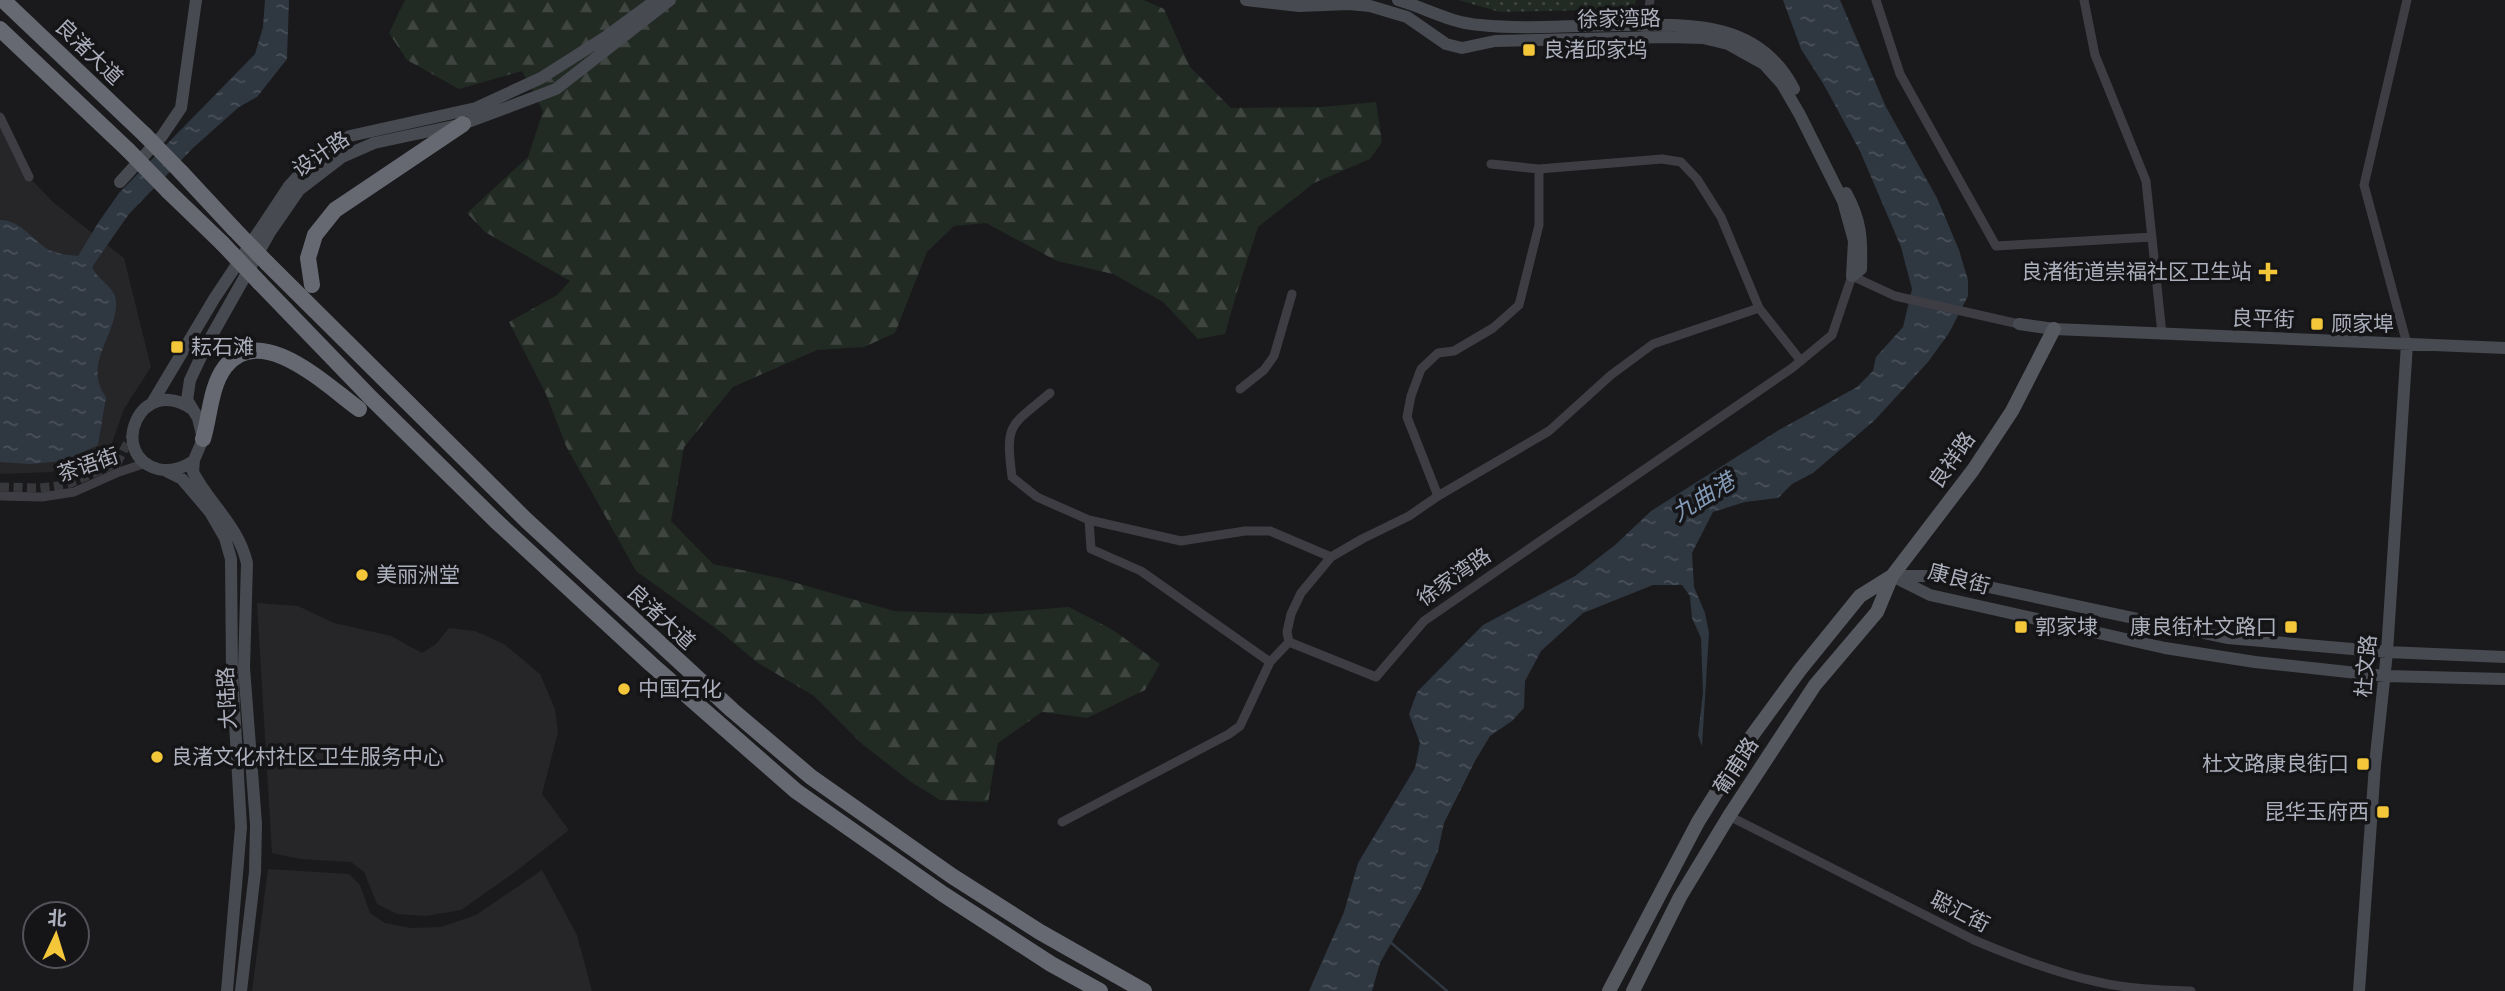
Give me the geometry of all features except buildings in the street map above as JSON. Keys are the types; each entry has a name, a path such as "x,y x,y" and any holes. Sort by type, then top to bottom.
{"highway":[{"name":"良渚大道","path":"3,0 145,135 267,263 526,520 722,701 811,777 952,876 1040,932 1144,991"},
{"name":"良渚大道","path":"0,29 222,243 372,399 496,521 651,664 796,791 943,894 1051,964 1100,991"},
{"path":"312,285 308,258 315,235 335,210 463,124"},
{"path":"202,439 217,383 224,368 232,360 253,350 278,353 359,409"}],"main road":[{"path":"120,182 162,136 181,108 196,0"},
{"name":"设计路","path":"152,403 214,299 289,186 318,153 350,136 476,108 541,78 657,0"},
{"name":"设计路","path":"202,439 198,418 187,400 190,380 207,344 270,232 299,190 342,158 374,143 463,124 556,89 670,0"},
{"name":"徐家湾路","path":"1246,0 1298,6 1370,6 1407,18 1446,44 1462,48 1495,41 1646,31"},
{"name":"徐家湾路","path":"1398,0 1444,18 1477,25 1646,31 1703,38 1728,44 1765,64 1782,84 1800,115 1843,201 1854,241 1852,276"},
{"name":"良平街","path":"2019,324 2054,329 2505,348"},
{"name":"良祥路","path":"1860,596 1892,576 1980,460 2012,411 2054,329"},
{"name":"杜文路","path":"2359,991 2375,765 2387,652 2407,344"},
{"path":"192,410 173,400 152,403 142,410 132,433 135,450 146,463 166,471 181,468 194,460 202,439"},
{"name":"大陆路","path":"194,460 193,472 229,522 247,563 243,668 256,824 255,872 241,991"},
{"name":"大陆路","path":"166,471 182,479 210,512 225,538 231,559 232,671 241,827 227,991"},
{"name":"康良街","path":"1892,576 1937,576 2227,638 2387,652 2505,657"},
{"name":"康良街","path":"1892,576 1930,595 2165,648 2255,662 2385,676 2505,679"},
{"name":"葡甫路","path":"1633,991 1680,897 1729,816 1815,685 1877,612 1892,576"},
{"name":"葡甫路","path":"1609,991 1698,822 1751,737 1800,670 1860,596"}],"street":[{"path":"1646,31 1650,0"},
{"path":"1876,0 1900,74 1996,246 2152,237"},
{"path":"2084,0 2095,55 2146,181 2162,334"},
{"path":"2407,0 2364,185 2407,344"},
{"path":"0,117 29,177"},
{"path":"1491,164 1539,169 1661,159 1682,162 1697,178 1721,217 1759,308 1801,361"},
{"path":"1438,496 1407,417 1411,397 1421,369 1438,353 1454,351 1493,328 1519,305 1539,226 1539,169"},
{"path":"1852,276 1895,296 2019,324"},
{"name":"徐家湾路","path":"1289,642 1376,677 1424,621 1801,361 1832,335 1852,276"},
{"path":"1240,389 1264,370 1274,356 1292,294"},
{"path":"1062,822 1240,726 1270,662 1289,642 1287,632 1291,614 1301,593 1331,557 1409,516 1549,430 1611,375 1653,344 1759,308"},
{"path":"1050,393 1012,426 1007,444 1012,477 1037,496 1089,520 1181,541 1245,531 1270,531 1331,557"},
{"name":"茶语街","path":"0,496 42,497 74,492 146,463"},
{"path":"1089,520 1091,549 1140,571 1270,662"},
{"name":"聪汇街","path":"1729,816 1974,940 2009,955 2099,983 2154,990 2191,991"}],"shaded area":[{"path":"0,122 29,177 54,203 124,258 151,367 124,409 107,457 51,472 0,474"},
{"path":"257,603 298,606 334,623 391,636 422,653 436,644 449,628 475,631 504,644 540,674 555,709 558,732 542,794 569,830 461,910 426,916 397,914 377,904 364,872 351,862 300,859 272,853"},
{"path":"268,869 349,874 360,885 370,913 385,923 411,928 441,927 476,915 542,870 577,935 592,991 252,991"}],"green space":[{"path":"405,0 1144,0 1164,9 1190,67 1231,108 1321,107 1376,102 1382,142 1370,159 1314,183 1258,227 1225,334 1198,339 1163,302 1113,274 1057,261 986,223 954,226 927,252 895,333 864,347 817,350 733,387 684,447 671,521 713,564 779,578 894,611 980,614 1069,607 1113,630 1160,664 1145,690 1087,718 1042,712 998,743 988,802 940,800 911,782 862,744 814,696 758,663 718,630 636,571 566,446 546,394 509,322 557,295 570,281 485,232 467,213 528,157 543,111 522,71 459,89 407,60 389,33"},
{"path":"1458,0 1636,0 1634,9 1500,12"}],"water":[{"path":"265,0 289,0 287,59 257,97 239,107 193,148 129,214 92,267 113,292 116,302 115,314 99,361 100,385 106,397 98,445 63,461 30,464 0,462 0,220 14,223 49,250 78,256 119,193 255,54 263,27"},
{"name":"九曲港","path":"1783,0 1840,0 1886,107 1937,198 1959,250 1968,280 1968,296 1949,333 1928,362 1875,420 1813,473 1792,484 1778,498 1745,502 1713,512 1692,553 1694,587 1705,613 1709,633 1702,746 1698,735 1703,693 1701,638 1692,618 1690,596 1682,585 1653,585 1583,613 1541,651 1525,681 1524,708 1512,721 1490,736 1475,761 1444,823 1438,851 1420,892 1380,963 1372,991 1309,991 1344,912 1358,863 1415,768 1420,743 1409,714 1417,692 1483,625 1575,576 1615,545 1651,511 1779,430 1857,387 1873,371 1876,357 1903,327 1912,289 1901,247 1860,151 1801,49"}],"waterway":[{"path":"1389,941 1447,991"}],"tunnel":[{"path":"0,487 40,488 66,485 117,463 132,434"}],"place":[{"name":"良渚邱家坞","path":"1529,50"},
{"name":"良渚街道崇福社区卫生站","path":"2268,272"},
{"name":"顾家埠","path":"2317,324"},
{"name":"耘石滩","path":"177,347"},
{"name":"美丽洲堂","path":"362,575"},
{"name":"郭家埭","path":"2021,627"},
{"name":"康良街杜文路口","path":"2291,627"},
{"name":"中国石化","path":"624,689"},
{"name":"良渚文化村社区卫生服务中心","path":"157,757"},
{"name":"杜文路康良街口","path":"2363,764"},
{"name":"昆华玉府西","path":"2383,812"}]}
